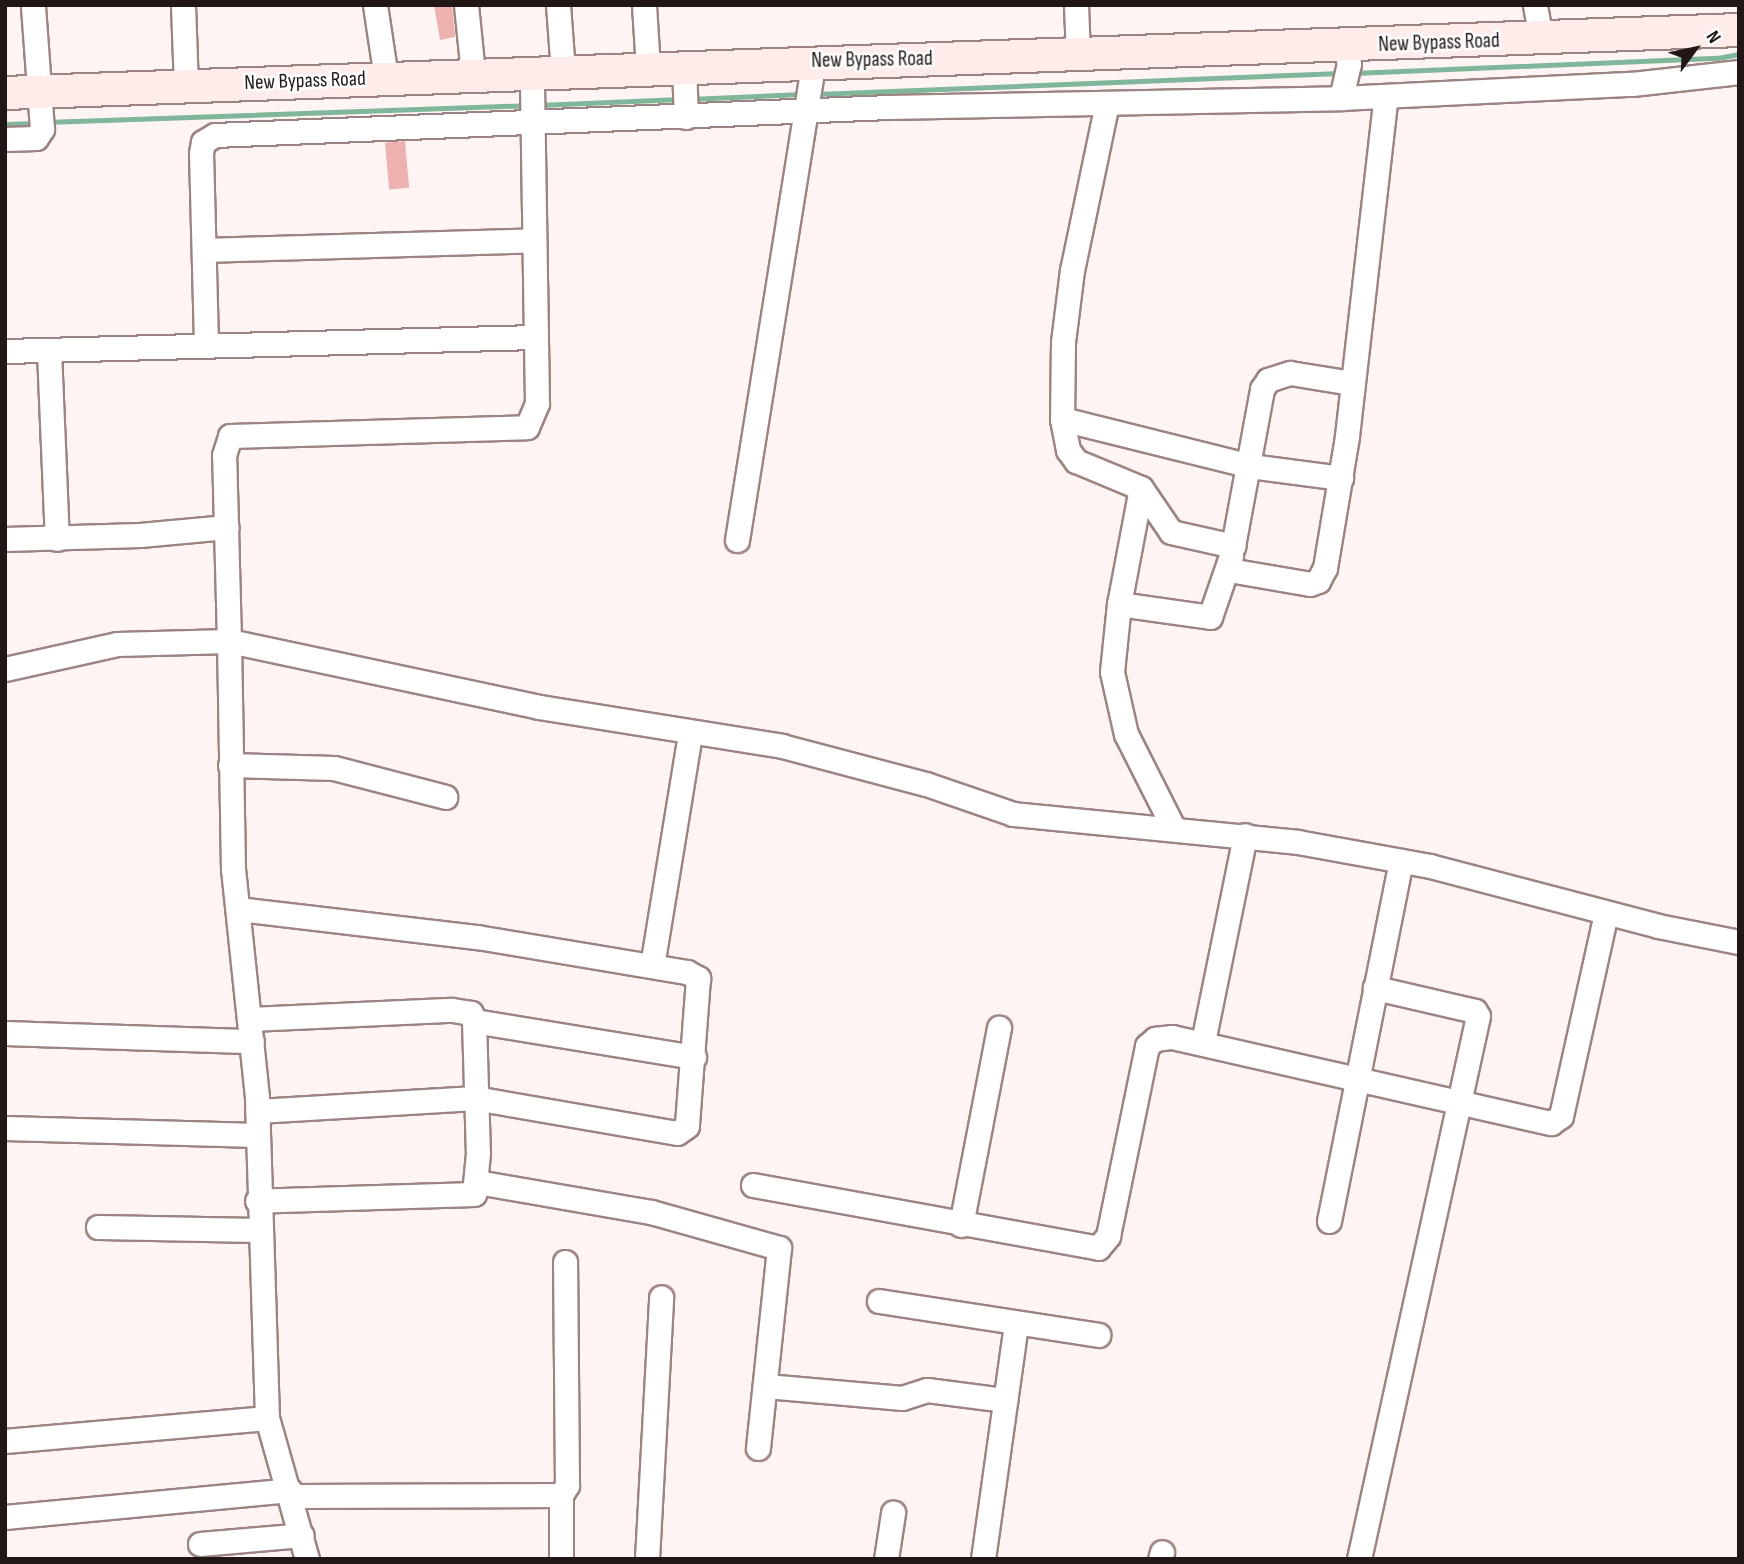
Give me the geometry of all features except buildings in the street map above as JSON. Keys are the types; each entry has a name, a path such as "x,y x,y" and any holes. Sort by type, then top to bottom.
{"main road":[{"name":"New Bypass Road","path":"5,93 41,113 186,86 473,74 532,101 563,71 648,68 685,94 809,89 1078,54 1345,73 1541,40 1739,30"}],"street":[{"path":"5,139 36,138 41,113 33,5"},
{"path":"183,5 186,86"},
{"path":"375,5 386,78"},
{"path":"466,5 473,74"},
{"path":"558,5 563,71"},
{"path":"644,5 648,68"},
{"path":"1076,5 1078,54"},
{"path":"1535,5 1541,40"},
{"path":"206,343 201,153 208,137 532,101 685,94 809,89 1107,103 1345,73 1385,96 1632,84 1739,72"},
{"path":"737,540 809,89"},
{"path":"1229,570 1310,584 1318,581 1334,529 1385,96"},
{"path":"307,1559 267,1418 257,1201 257,1111 238,909 230,765 224,455 230,436 527,427 537,403 532,101"},
{"path":"1107,103 1068,297 1062,419 1069,450 1076,461 1140,488 1171,532"},
{"path":"205,250 534,240"},
{"path":"5,351 206,343 536,337"},
{"path":"49,351 57,539"},
{"path":"1119,604 1210,617 1229,570 1262,389 1268,380 1290,373 1352,383"},
{"path":"1062,419 1250,466 1341,478"},
{"path":"1140,488 1119,604 1112,672 1126,734 1173,827"},
{"path":"1132,524 1233,546"},
{"path":"5,539 57,539 227,527"},
{"path":"5,669 117,644 229,641 539,707 782,746 926,784 1013,814 1245,835 1401,861 1606,913 1739,942"},
{"path":"652,966 690,733"},
{"path":"230,765 334,768 445,797"},
{"path":"1203,1042 1245,835"},
{"path":"1329,1221 1401,861"},
{"path":"238,909 477,937 652,966 698,978 687,1126 677,1133 475,1098 257,1111"},
{"path":"753,1185 1098,1248 1108,1237 1147,1046 1155,1040 1172,1037 1203,1042 1458,1105 1551,1123 1561,1116 1606,913"},
{"path":"1359,1559 1478,1021 1475,1011 1375,988"},
{"path":"5,1033 251,1030 452,1010 471,1013 474,1021 477,1181 474,1194 257,1201"},
{"path":"474,1021 694,1057"},
{"path":"961,1225 999,1028"},
{"path":"5,1128 257,1135"},
{"path":"477,1181 651,1212 779,1248 758,1448"},
{"path":"98,1227 258,1230"},
{"path":"561,1559 561,1495 567,1485 565,1262"},
{"path":"647,1559 661,1297"},
{"path":"879,1301 1098,1335"},
{"path":"983,1559 1016,1323"},
{"path":"766,1386 902,1398 926,1390 1005,1400"},
{"path":"5,1441 267,1418"},
{"path":"5,1517 290,1493 561,1495"},
{"path":"886,1559 893,1513"},
{"path":"200,1544 302,1535"}],"waterway":[{"path":"1354,73 1718,58 1739,54"},
{"path":"816,94 1341,73"},
{"path":"690,99 802,94"},
{"path":"539,105 680,99"},
{"path":"46,122 526,105"},
{"path":"5,124 36,123"}]}
